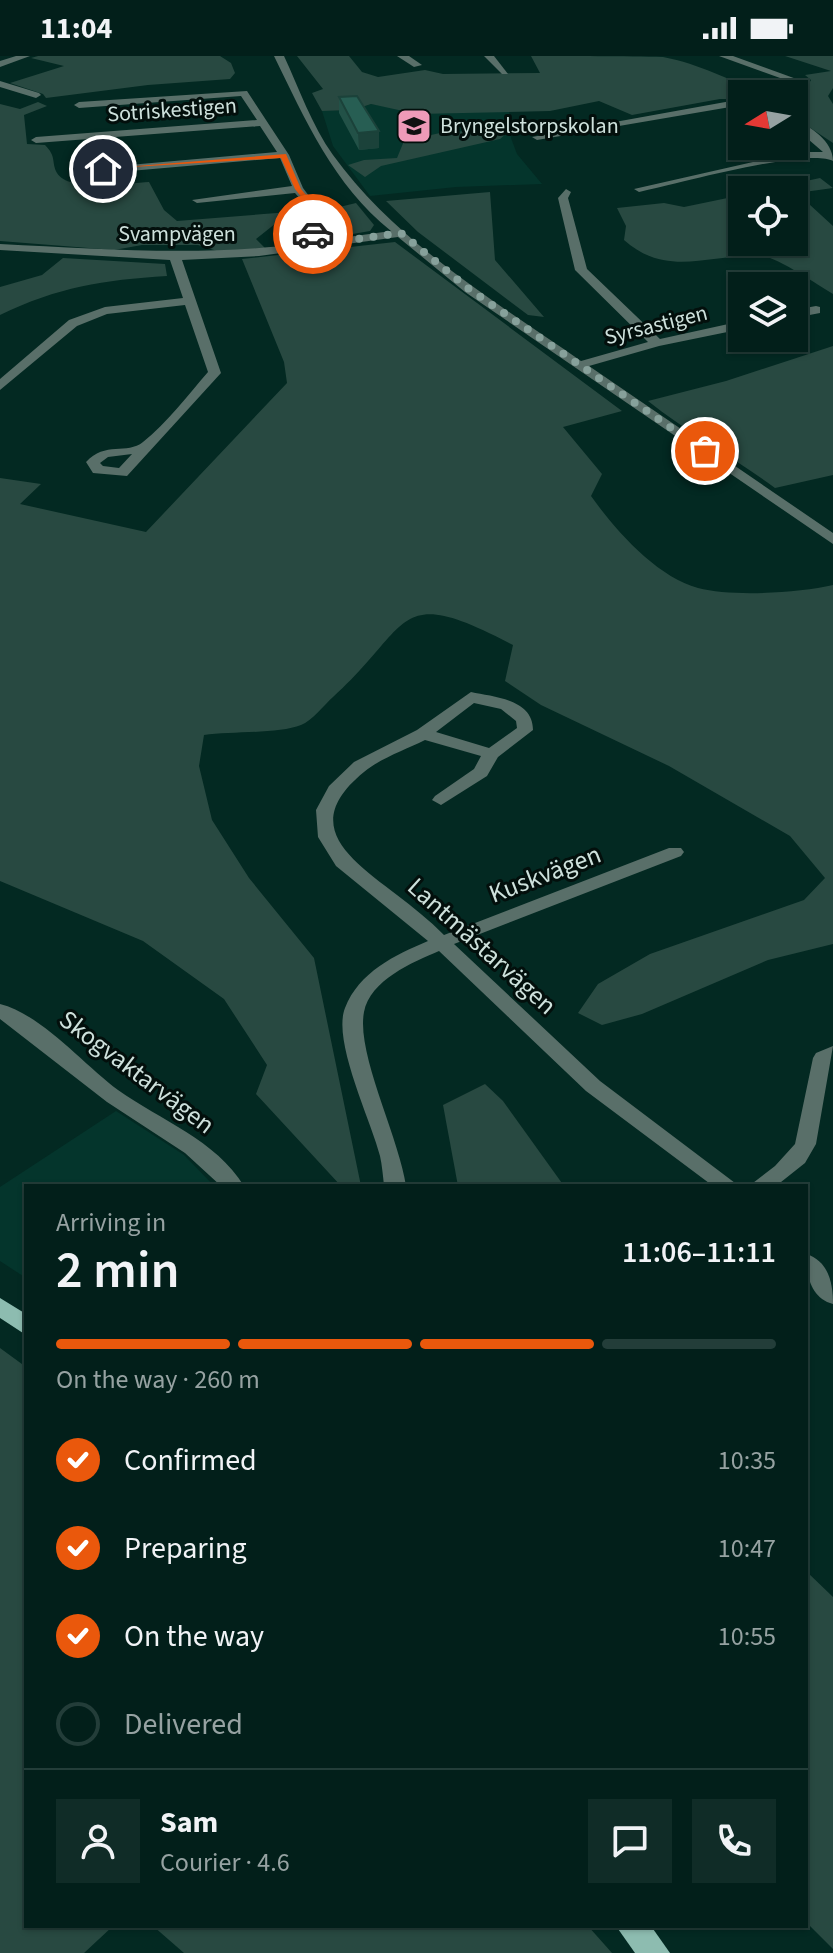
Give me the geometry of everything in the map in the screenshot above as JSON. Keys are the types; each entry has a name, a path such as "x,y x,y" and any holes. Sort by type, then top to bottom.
{"main road":[{"path":"0,1306 24,1324"},
{"path":"633,1928 655,1953"}],"street":[{"path":"0,64 25,56"},
{"path":"279,56 327,154 379,216 469,289 832,537"},
{"path":"402,56 417,65"},
{"path":"489,56 505,72"},
{"path":"724,56 794,80"},
{"path":"0,84 36,95"},
{"path":"79,105 244,93 284,155 298,189 313,208 313,245"},
{"path":"537,137 728,104"},
{"name":"Sotriskestigen","path":"36,140 263,123"},
{"path":"808,132 821,142 832,157"},
{"path":"84,172 284,155"},
{"path":"639,189 797,155 832,157"},
{"path":"197,200 298,189"},
{"path":"566,192 563,198 581,270 657,343"},
{"name":"Svampvägen","path":"1,248 175,257 259,253 401,233"},
{"path":"145,448 215,373 187,301 175,257"},
{"path":"0,386 73,323 105,311 187,301"},
{"path":"808,311 816,310"},
{"name":"Syrsastigen","path":"580,365 657,343 728,328"},
{"name":"Lantmästarvägen","path":"441,800 481,772 491,754 525,730 523,714 513,708 471,697 423,734 360,766 335,790 325,810 327,837 342,862 413,916 593,1086 725,1184"},
{"path":"423,734 491,754"},
{"name":"Kuskvägen","path":"395,1184 391,1157 355,1048 354,1010 371,983 399,961 440,943 675,852"},
{"name":"Skogvaktarvägen","path":"0,1010 41,1034 114,1096 184,1140 231,1184"},
{"path":"764,1184 788,1171 808,1149 816,1122 814,1082 823,1058 833,1053"},
{"path":"808,1265 833,1296"}],"shaded area":[{"path":"220,56 231,63 235,73 230,79 148,85 46,98 43,94 10,83 64,66 31,58"},
{"path":"297,56 349,56 362,72 378,77 425,70 443,74 540,73 531,56 663,57 691,64 730,80 728,99 632,115 599,101 550,111 417,114 371,104 353,110 322,111 312,93 323,89"},
{"path":"785,56 833,56 833,88 828,96 833,104 833,143 808,126 808,86 811,80 805,75 831,71"},
{"path":"38,102 47,106 24,115 27,144 45,145 57,173 64,179 86,185 149,182 164,210 177,221 290,212 256,239 266,249 217,251 198,245 142,245 114,250 0,241 0,104 20,109"},
{"path":"371,104 400,109 509,111 511,138 517,154 542,184 456,187 370,196 333,146 322,111 353,110"},
{"path":"501,128 507,133 500,139 381,166 365,177 348,165 364,160 397,158 404,141 440,133"},
{"path":"820,178 833,188 808,191 808,181"},
{"path":"490,192 495,260 544,317 528,315 418,232 386,201"},
{"path":"728,198 728,256 742,256 690,262 657,259 640,252 624,240 626,226 617,208 664,203 684,207"},
{"path":"356,203 374,225 370,231 341,236 321,231 323,211"},
{"path":"808,203 833,226 833,294 808,279 808,272 797,272 761,256 808,256"},
{"path":"395,242 622,411 563,427 602,474 591,496 612,523 652,563 683,582 712,591 765,593 833,585 833,944 768,960 642,1014 602,1025 578,1013 598,984 650,954 804,900 825,878 790,836 669,766 541,705 505,681 513,645 446,616 425,615 408,620 301,725 280,730 204,735 199,766 212,820 249,878 314,958 361,1184 339,1184 256,1094 267,1065 224,999 143,941 0,881 0,478 41,484 20,504 146,532 287,383 284,362 242,259"},
{"path":"63,258 165,264 167,276 81,286 0,315 0,287 42,275"},
{"path":"833,346 833,475 775,488 648,401 726,381"},
{"path":"485,1084 503,1101 563,1184 458,1184 443,1105"},
{"path":"116,1111 184,1155 212,1184 24,1184 24,1277 0,1261 0,1187"},
{"path":"0,1348 24,1366 24,1928 111,1928 84,1953 0,1953"},
{"path":"808,1573 833,1597 833,1949 808,1924"},
{"path":"155,1928 590,1928 612,1953 184,1953"}],"building":[{"path":"357,96 379,131 358,133 339,97"}],"way so far":[{"path":"313,234 313,245 401,233 469,289 705,451"}],"place":[{"name":"Bryngelstorpskolan","path":"414,126"}],"route":[{"path":"103,169 284,155 298,189 313,208 313,234"}]}
